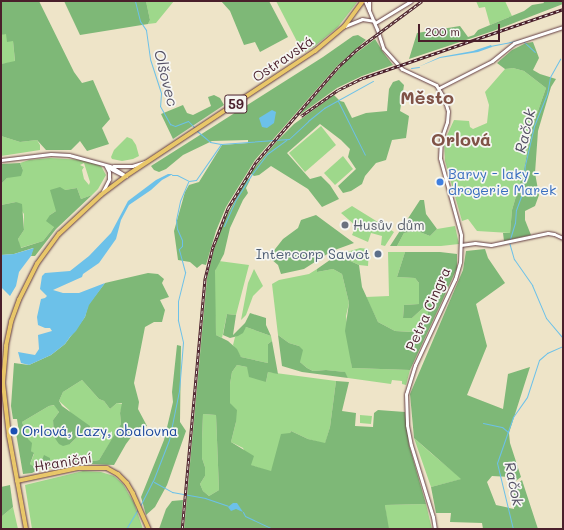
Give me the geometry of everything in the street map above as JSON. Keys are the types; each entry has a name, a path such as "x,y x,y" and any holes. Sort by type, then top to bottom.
{"main road":[{"name":"Ostravská","path":"126,176 315,51 344,27 364,1"},
{"name":"59","path":"26,529 3,394 4,361 11,322 23,290 49,246 70,222 126,176"},
{"name":"Hraniční","path":"17,481 78,468 107,468 118,474 134,493 149,529"}],"street":[{"path":"364,1 374,22 383,48 402,69 432,83 439,88 492,61 514,43 563,27"},
{"path":"369,1 369,12"},
{"path":"344,27 362,19 374,22 411,1"},
{"name":"Petra Cingra","path":"434,529 433,517 407,425 406,394 415,365 457,274 461,245 457,222 440,158 441,139 447,122 448,111 439,88"},
{"path":"1,160 60,154 78,156 104,165 126,176"},
{"path":"104,165 132,166 157,156"},
{"path":"101,196 110,179 109,172 104,165"},
{"path":"110,166 126,176"},
{"path":"461,245 475,243 491,245 548,233 563,238"}],"green space":[{"path":"1,1 39,1 74,72 82,83 93,80 110,119 102,128 109,144 87,151 80,141 71,150 46,150 37,140 20,142 1,136 1,64 15,61 13,41 7,42 6,34 1,35"},
{"path":"64,1 146,1 150,20 148,24 80,35"},
{"path":"146,1 174,1 156,23 148,24 150,20"},
{"path":"221,1 269,1 288,37 260,52 255,42 244,45 230,11"},
{"path":"276,1 358,1 338,27 315,46 303,53"},
{"path":"476,1 505,1 512,16 490,25 485,7 479,8"},
{"path":"543,1 563,1 563,4 493,31 409,59 417,33 460,26 468,37 474,35 478,30 524,11 532,5 544,3"},
{"path":"6,33 13,41 15,62 1,64 1,35"},
{"path":"358,35 366,40 337,66 255,160 226,207 216,231 206,265 202,264 197,268 190,262 178,260 174,231 185,192 189,185 199,182 222,145 248,143 248,140 212,141 183,155 166,169 159,172 154,170 151,166 323,57 353,36"},
{"path":"375,39 393,65 362,76 337,88 298,116 347,60"},
{"path":"533,42 539,58 533,70 556,79 551,87 538,131 535,173 539,195 535,206 525,211 525,220 531,235 504,241 503,233 510,233 512,210 524,169 532,128 546,88 524,71 513,68 505,69 497,63 512,50 526,43"},
{"path":"513,68 524,71 546,88 532,128 524,169 512,210 510,233 477,231 468,219 462,221 445,161 444,142 454,120 469,121 470,127 473,129 487,123 489,105 485,92 505,69"},
{"path":"399,80 404,85 400,111 409,116 406,138 392,140 386,160 376,163 365,176 362,184 351,191 343,193 338,186 356,169 348,157 350,149 320,124 287,153 310,179 321,176 330,185 339,199 322,207 308,189 271,166 259,175 254,176 250,173 278,140 294,124 334,95 340,101 344,102 352,118 366,113 387,111 389,89 393,82"},
{"path":"214,95 220,98 224,105 173,139 161,114 183,105 187,113 193,115 211,106 208,97"},
{"path":"321,126 336,145 305,172 289,153"},
{"path":"1,136 20,142 37,140 40,145 40,150 1,156"},
{"path":"127,137 132,139 136,145 139,156 122,161 112,159 111,157 114,150"},
{"path":"343,156 353,169 335,185 324,173"},
{"path":"50,158 83,160 101,166 106,175 98,189 92,195 81,199 77,188 65,190 56,211 50,215 54,227 43,241 20,248 18,239 24,230 24,214 16,202 1,205 1,184 7,178 23,170 20,163 29,160","holes":["84,163 90,182 89,185 84,179 82,170 84,167 80,165"]},
{"path":"20,163 23,170 21,176 7,178 1,184 1,164"},
{"path":"247,178 250,180 246,188 248,193 243,200 230,228 224,254 215,271 216,335 228,341 237,349 241,357 268,363 268,344 272,341 278,374 268,372 266,382 249,377 247,367 237,365 232,372 230,384 230,403 237,410 236,422 231,442 254,456 251,465 271,471 281,434 290,433 291,431 308,439 325,443 330,427 336,381 349,382 342,411 356,413 355,426 373,427 374,413 378,410 405,412 409,445 426,504 385,505 389,529 184,529 207,278 214,249 224,221","holes":["203,414 216,415 219,490 209,496 203,491 200,484 205,476 205,467 202,458"]},
{"path":"60,187 65,190 77,188 81,199 92,195 56,229 35,256 31,256 33,248 14,254 1,255 1,205 16,202 22,204 24,230 18,239 21,248 43,241 54,227 46,221 50,215 56,211 50,190"},
{"path":"420,200 424,200 426,214 437,229 430,236 417,231 404,233 397,246 390,246"},
{"path":"352,206 394,232 385,246 381,245 382,236 371,233 368,242 352,235 356,226 341,213"},
{"path":"316,215 354,243 332,251 304,269 281,274 278,265 271,259 272,253 283,239 298,228 301,220"},
{"path":"455,226 459,244 441,246 397,246 404,233 417,231 430,236 437,229"},
{"path":"360,248 369,249 368,266 359,265 337,255"},
{"path":"485,249 488,258 505,283 476,304 487,346 467,395 503,409 508,374 530,367 509,433 510,443 521,477 513,483 510,477 492,476 487,482 496,505 514,509 514,487 522,480 538,529 483,529 482,523 450,522 451,513 436,513 431,487 461,479 414,438 410,394 463,270 466,251"},
{"path":"388,252 405,252 397,277 415,278 419,283 419,304 404,305 403,318 412,318 423,308 428,309 428,317 413,332 395,331 378,322 366,297 389,296"},
{"path":"405,252 440,252 457,254 457,268 410,370 352,368 345,331 349,303 342,274 333,269 317,272 317,269 337,255 359,265 362,287 378,322 395,331 412,332 428,317 428,310 423,308 412,318 403,318 404,305 419,304 419,283 415,278 397,277"},
{"path":"219,261 249,265 236,315 227,314 222,338 216,335 215,315 215,271"},
{"path":"254,269 263,286 253,296 246,315 241,320 248,283"},
{"path":"317,269 317,272 333,269 342,274 349,303 346,316 352,368 410,370 406,385 402,384 402,381 392,380 391,384 348,378 344,372 326,370 313,371 300,362 299,346 289,343 278,335 272,284 279,280 309,274"},
{"path":"148,273 158,274 164,279 162,283 169,297 160,300 165,310 162,322 154,322 145,327 134,383 139,402 138,409 147,426 138,428 126,444 114,465 88,464 42,469 45,463 42,460 44,455 50,458 50,464 64,463 72,459 88,462 99,460 121,424 120,413 122,403 117,403 110,409 104,401 99,399 82,380 63,392 59,401 62,406 90,426 91,435 87,437 83,435 78,436 70,444 63,446 59,444 54,437 53,420 59,412 54,405 49,406 22,422 28,439 32,443 31,451 34,453 30,464 38,470 32,473 23,474 16,433 19,432 17,419 13,419 11,406 14,363 29,365 51,355 65,344 85,317 88,305 105,283"},
{"path":"250,313 266,318 266,325 271,336 246,327 243,333 238,336 230,338 223,335 227,314 236,315 233,335 245,323"},
{"path":"246,327 271,336 272,341 268,344 268,363 241,357 233,345 235,337"},
{"path":"278,335 289,343 299,346 303,350 300,362 307,368 313,371 326,370 345,372 348,378 302,372 282,366"},
{"path":"177,345 181,346 180,422 186,431 167,485 155,507 146,515 141,497 164,440 173,402 172,392"},
{"path":"237,365 247,367 266,382 268,372 336,381 330,427 325,444 308,439 291,431 277,456 271,472 250,465 243,448 231,442 236,422 230,403 230,384 232,372"},
{"path":"82,380 99,399 104,401 110,409 117,403 123,404 120,413 121,424 99,460 88,462 73,458 64,463 50,464 48,458 43,461 45,463 42,469 35,469 30,464 34,454 31,451 22,422 49,406 55,405 59,412 53,420 54,437 70,444 78,436 83,435 69,410 59,401 63,392"},
{"path":"203,414 216,415 219,490 209,496 203,491 200,484 205,476 205,467 202,458"},
{"path":"360,415 372,416 371,424 360,423"},
{"path":"414,438 432,454 462,479 431,487"},
{"path":"83,471 101,472 114,476 123,484 134,503 143,529 32,529 25,485"},
{"path":"10,485 13,507 1,517 1,487"},
{"path":"183,500 181,529 159,529 166,509 172,501"},
{"path":"426,504 432,529 388,529 385,505"},
{"path":"13,507 18,529 1,529 1,517"}],"water":[{"path":"491,45 492,47 478,52 440,58 418,67 440,57 473,51"},
{"path":"272,110 276,112 274,123 267,128 262,127 259,118"},
{"path":"168,174 173,174 162,180 151,190 129,205 121,220 116,239 99,263 83,274 82,277 53,290 63,293 79,293 105,283 89,305 85,317 76,331 65,344 51,355 29,365 21,363 18,352 35,355 39,349 38,335 52,331 50,328 45,328 38,325 37,317 41,299 47,296 40,289 42,276 45,273 70,271 89,256 111,233 128,201 156,180"},
{"path":"34,248 31,256 19,272 16,286 10,296 1,287 1,255 14,254"},
{"path":"233,503 237,503 243,512 236,509 231,511 228,507"}],"waterway":[{"name":"Olšovec","path":"135,1 140,21 146,30 150,59 161,93 160,106 170,124 175,126 188,121 195,128"},
{"path":"490,46 520,40"},
{"path":"523,41 535,52"},
{"name":"Račok","path":"510,239 515,223 516,210 523,191 525,165 534,126 547,94 550,77 560,59"},
{"path":"411,68 419,67"},
{"path":"172,175 177,175 189,181 196,180 221,144 289,139 324,108 373,81"},
{"path":"338,101 365,155"},
{"name":"Olšovec","path":"197,131 210,142 221,144"},
{"path":"224,226 235,201 252,174 267,154 286,140"},
{"path":"140,506 153,481 169,440 179,391 183,342 178,320 178,301 185,272 179,249 182,246 182,240 177,229 176,220 180,201 188,182"},
{"name":"Račok","path":"509,242 514,259 532,285 546,318 563,338"},
{"name":"Račok","path":"513,529 497,463 513,417 527,397 539,360 547,353 563,346"},
{"path":"483,423 502,427 508,432"},
{"path":"154,482 172,492 205,498 228,506"},
{"path":"126,529 138,509"},
{"path":"243,512 245,516 273,529"}],"railway":[{"path":"182,529 205,278 212,249 228,208 256,162 338,67 356,50 422,1"},
{"path":"301,116 338,90 363,78 563,9"}],"place":[{"name":"Barvy - laky - drogerie Marek","path":"440,182"},
{"name":"Husův dům","path":"345,225"},
{"name":"Intercorp Sawot","path":"378,254"},
{"name":"Orlová, Lazy, obalovna","path":"14,431"}],"district":[{"name":"Město","path":"427,97"},
{"name":"Orlová","path":"461,139"}]}
